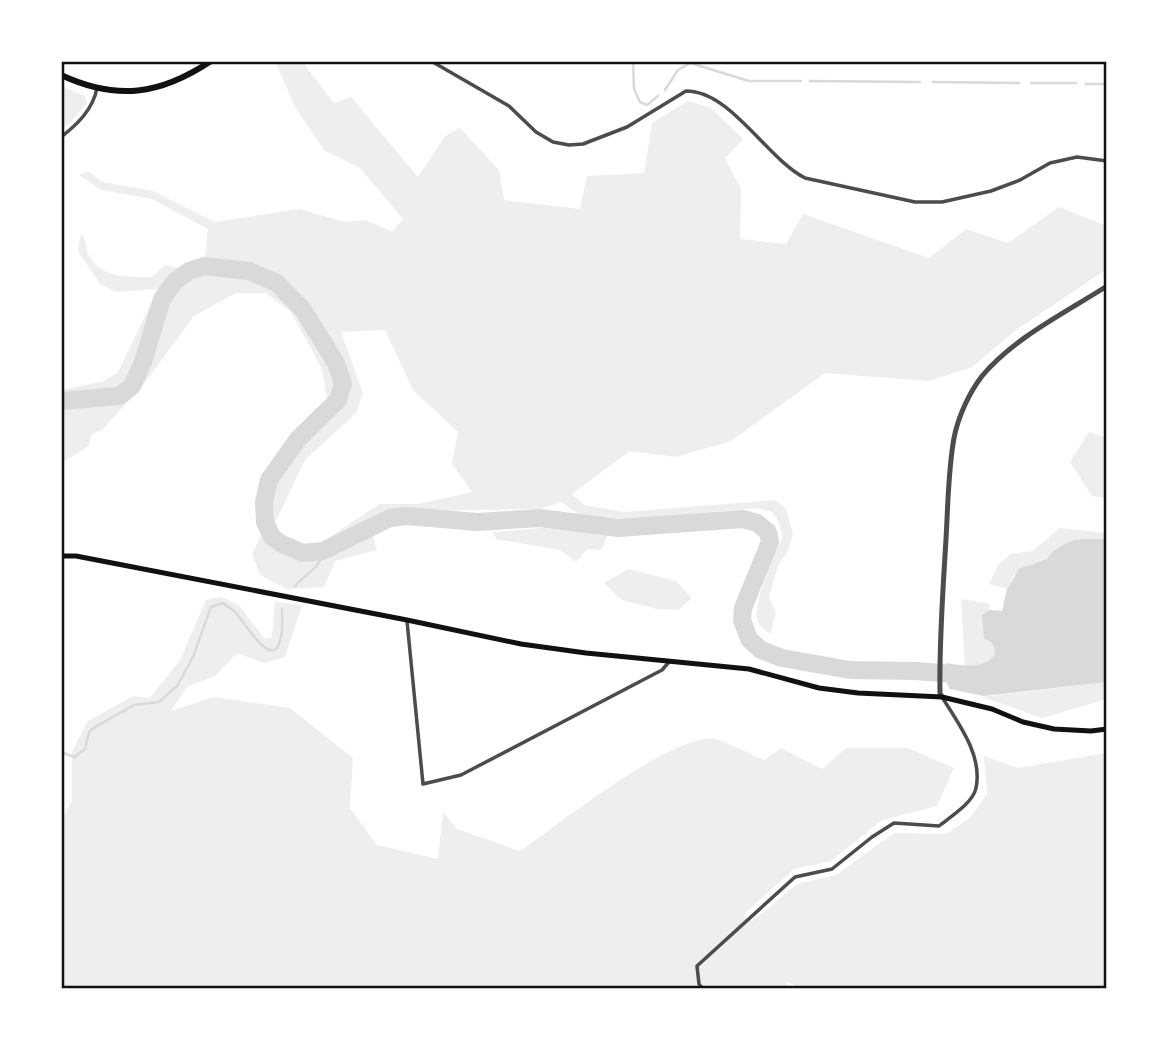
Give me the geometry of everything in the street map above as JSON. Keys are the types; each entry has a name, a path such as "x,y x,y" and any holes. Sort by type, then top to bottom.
{"highway":[{"path":"61,75 97,88 131,92 176,82 211,61"}],"main road":[{"path":"61,556 76,556 522,644 749,669 819,688 845,692 941,695 992,709 1023,722 1054,729 1107,729"}],"street":[{"path":"431,61 509,106 536,132 553,142 569,145 583,144 627,127 686,92 696,91 728,110 791,171 805,178 915,202 942,202 991,191 1020,180 1050,163 1077,157 1107,161"},
{"path":"61,137 77,125 95,99 97,88"},
{"path":"704,989 699,984 696,966 795,877 832,869 894,823 939,826 962,807 976,789 975,761 964,732 941,695 940,655 954,436 967,399 982,376 1028,336 1107,286"},
{"path":"407,620 423,784 461,775 662,670 670,660"}],"shaded area":[{"path":"275,61 302,61 334,103 351,97 418,177 445,136 460,128 499,170 504,200 580,209 587,176 644,173 652,123 688,101 711,108 743,139 725,158 741,189 740,239 786,244 803,214 929,258 966,229 1008,243 1059,207 1107,226 1107,269 1016,330 972,367 929,381 825,373 731,441 676,457 630,451 572,494 584,505 625,512 775,500 786,509 793,534 788,551 778,566 769,597 776,613 770,634 759,622 757,609 766,577 783,537 779,522 772,512 757,508 631,519 581,516 561,502 540,509 385,511 369,523 377,550 335,561 324,587 287,589 260,575 252,554 264,529 271,470 328,404 322,369 291,312 266,293 236,293 194,316 143,385 103,429 91,435 89,446 61,463 61,390 104,381 118,372 158,289 116,292 100,284 78,251 81,233 88,253 99,268 116,275 152,277 165,265 178,268 205,256 208,229 152,199 101,190 79,175 88,171 102,182 153,191 215,222 299,209 345,222 366,220 392,232 403,219 360,168 325,151 296,109","holes":["385,330 413,390 458,432 452,464 472,492 418,504 379,504 318,545 298,545 280,534 275,523 305,460 356,413 363,393 341,332"]},
{"path":"61,86 85,96 87,103 67,126 61,129"},
{"path":"1089,432 1107,438 1107,498 1092,496 1070,462"},
{"path":"543,528 608,535 601,550 587,549 576,562 560,550 496,539 493,532"},
{"path":"1060,528 1107,533 1107,539 1074,540 1063,545 1047,559 1032,564 1013,576 1007,589 989,584 998,565 1011,554 1033,551"},
{"path":"1107,539 1107,682 984,696 950,689 947,684 946,663 979,665 995,654 992,644 984,639 982,615 989,610 1002,611 1007,589 1019,569 1047,559 1053,551 1074,540"},
{"path":"628,569 676,581 692,598 678,610 657,609 622,600 604,583"},
{"path":"221,597 239,605 265,639 272,637 275,602 302,605 285,657 264,663 237,653 215,676 187,687 171,711 213,697 290,708 353,758 350,808 377,845 438,859 443,812 457,829 520,851 615,783 644,766 671,751 695,742 714,739 764,760 781,748 822,769 846,748 908,748 954,768 937,806 882,820 831,861 794,869 743,915 751,922 797,884 836,875 894,833 946,834 970,818 987,794 984,756 1018,768 1107,753 1107,989 803,989 785,981 790,989 61,989 61,821 72,801 72,751 88,721 133,696 150,698 180,660 206,600"},
{"path":"961,599 990,604 989,610 984,613 995,654 987,663 965,667"},
{"path":"1107,682 1107,699 1042,718 982,697"}],"waterway":[{"path":"633,61 634,89 640,102 647,105 658,96"},
{"path":"665,90 678,70 690,63 749,81 801,81"},
{"path":"810,81 920,82"},
{"path":"933,82 1019,83"},
{"path":"1031,83 1076,83"},
{"path":"1086,84 1107,84"},
{"path":"61,401 119,396 132,386 143,362 162,299 175,281 189,271 204,266 249,271 277,283 303,310 336,363 343,384 338,400 298,439 269,480 264,502 265,522 272,537 282,544 303,553 323,551 390,518 407,516 477,522 540,518 618,528 743,519 757,523 768,532 770,542 743,608 742,620 749,639 761,650 782,658 850,670 968,675"},
{"path":"295,586 316,567 323,551"},
{"path":"61,752 74,757 85,749 89,732 97,726 134,705 159,702 177,686 193,657 211,607 223,603 235,612 258,642 272,650 277,647 281,637 282,609"}]}
